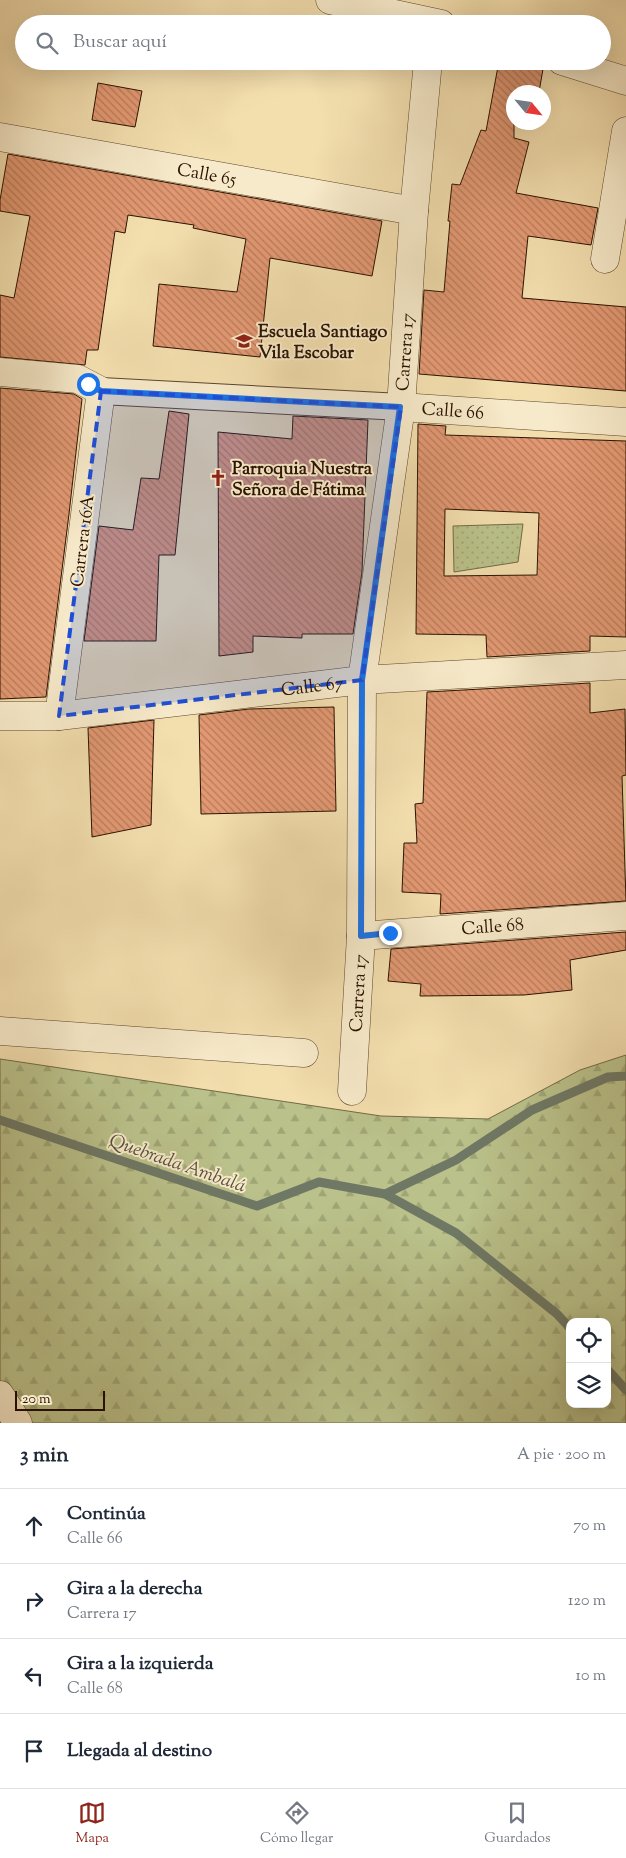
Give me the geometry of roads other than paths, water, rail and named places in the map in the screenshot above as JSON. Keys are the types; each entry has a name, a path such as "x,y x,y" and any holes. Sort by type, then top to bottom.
{"street":[{"path":"330,0 422,15"},
{"name":"Carrera 17","path":"352,1091 361,936 362,680 400,407 414,211 427,70"},
{"path":"591,70 626,81"},
{"path":"606,259 626,131"},
{"name":"Calle 65","path":"0,137 414,211"},
{"name":"Calle 66","path":"0,372 90,385 626,422"},
{"name":"Carrera 16A","path":"59,716 90,385"},
{"name":"Calle 67","path":"0,716 59,716 362,680 626,666"},
{"name":"Calle 68","path":"361,936 626,916"},
{"path":"0,1031 304,1053"},
{"path":"0,1395 18,1423"}],"waterway":[{"path":"385,1194 456,1160 532,1110 608,1077 626,1076"},
{"name":"Quebrada Ambalá","path":"0,1120 257,1206 319,1182 385,1194 456,1233 557,1314 566,1324"},
{"name":"Quebrada Ambalá","path":"611,1373 626,1390"}],"place":[{"name":"Escuela Santiago Vila Escobar","path":"244,341"},
{"name":"Parroquia Nuestra Señora de Fátima","path":"218,478"}]}
